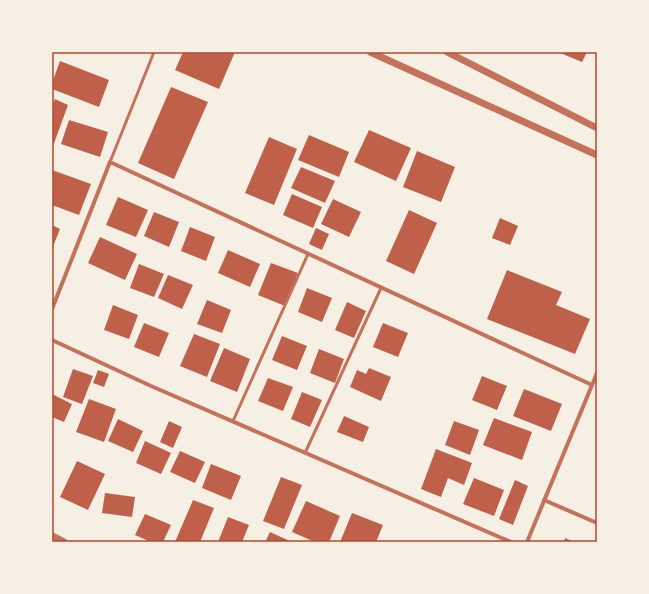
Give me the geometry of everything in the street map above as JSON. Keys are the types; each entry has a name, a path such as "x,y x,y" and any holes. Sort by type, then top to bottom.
{"street":[{"path":"370,52 597,156"},
{"path":"446,52 597,128"},
{"path":"52,309 110,162 592,385"},
{"path":"52,340 151,386 511,542"},
{"path":"527,542 597,373"},
{"path":"544,500 597,523"},
{"path":"52,536 64,542"}],"lane":[{"path":"110,162 154,52"},
{"path":"232,421 308,254"},
{"path":"305,453 381,288"}],"building":[{"path":"183,52 235,52 219,89 175,70"},
{"path":"558,52 587,52 582,62"},
{"path":"60,61 109,80 99,107 52,89 52,83"},
{"path":"171,87 208,102 174,179 138,163"},
{"path":"55,99 68,105 52,149 52,106"},
{"path":"69,120 108,132 100,157 61,144"},
{"path":"369,130 411,148 396,181 354,162"},
{"path":"309,135 349,152 339,177 298,160"},
{"path":"269,137 297,149 274,205 245,193"},
{"path":"417,151 455,167 441,202 403,187"},
{"path":"301,167 335,181 325,203 291,188"},
{"path":"52,170 91,184 79,215 52,205"},
{"path":"292,194 322,207 313,228 283,215"},
{"path":"118,197 148,210 136,237 106,225"},
{"path":"333,199 361,212 349,237 321,224"},
{"path":"409,210 437,223 414,274 386,261"},
{"path":"154,212 179,222 169,247 144,236"},
{"path":"500,218 518,226 510,245 492,238"},
{"path":"52,225 60,229 52,249"},
{"path":"190,227 215,237 206,261 181,251"},
{"path":"316,228 329,234 322,250 309,244"},
{"path":"100,237 137,254 125,280 88,263"},
{"path":"228,250 260,264 250,287 218,273"},
{"path":"271,263 298,273 285,306 258,295"},
{"path":"139,264 164,274 154,297 130,288"},
{"path":"507,270 562,292 556,305 590,319 575,354 487,319"},
{"path":"168,275 193,285 182,309 158,298"},
{"path":"307,288 332,298 322,322 298,312"},
{"path":"207,300 231,310 222,333 197,324"},
{"path":"347,302 366,311 354,338 335,330"},
{"path":"113,305 138,315 129,339 104,330"},
{"path":"144,323 169,333 159,357 134,347"},
{"path":"383,323 408,333 398,357 373,347"},
{"path":"194,334 220,344 207,377 180,366"},
{"path":"282,336 307,346 297,370 272,360"},
{"path":"224,348 250,359 237,392 210,381"},
{"path":"319,349 344,359 335,383 310,373"},
{"path":"369,368 391,377 381,401 350,387 357,370 366,374"},
{"path":"73,369 93,376 82,404 63,397"},
{"path":"98,370 109,374 104,387 93,383"},
{"path":"482,376 507,386 497,410 472,400"},
{"path":"268,378 293,387 283,411 258,401"},
{"path":"524,389 562,404 551,431 513,416"},
{"path":"302,392 322,400 310,427 291,419"},
{"path":"52,394 72,404 64,422 52,417"},
{"path":"89,399 116,409 104,442 76,432"},
{"path":"344,416 369,427 363,442 337,432"},
{"path":"494,418 532,432 522,460 483,445"},
{"path":"118,419 143,431 133,452 108,441"},
{"path":"169,421 182,427 173,448 160,442"},
{"path":"454,421 479,430 470,455 445,445"},
{"path":"145,441 171,453 161,474 136,463"},
{"path":"436,449 472,463 464,485 448,478 441,497 421,489"},
{"path":"180,451 205,462 195,483 170,472"},
{"path":"77,461 105,474 88,510 60,497"},
{"path":"211,464 241,476 231,500 202,488"},
{"path":"281,477 302,485 284,529 263,521"},
{"path":"474,478 504,490 494,516 463,504"},
{"path":"515,480 528,486 513,525 499,519"},
{"path":"105,493 135,497 132,517 102,513"},
{"path":"193,500 214,508 200,542 175,542"},
{"path":"306,501 340,516 329,542 315,542 292,532"},
{"path":"352,513 383,525 376,542 340,542"},
{"path":"145,514 171,525 163,542 151,542 135,535"},
{"path":"228,517 249,525 242,542 218,542"},
{"path":"270,532 292,542 265,542"},
{"path":"565,538 574,542 564,542"}]}
